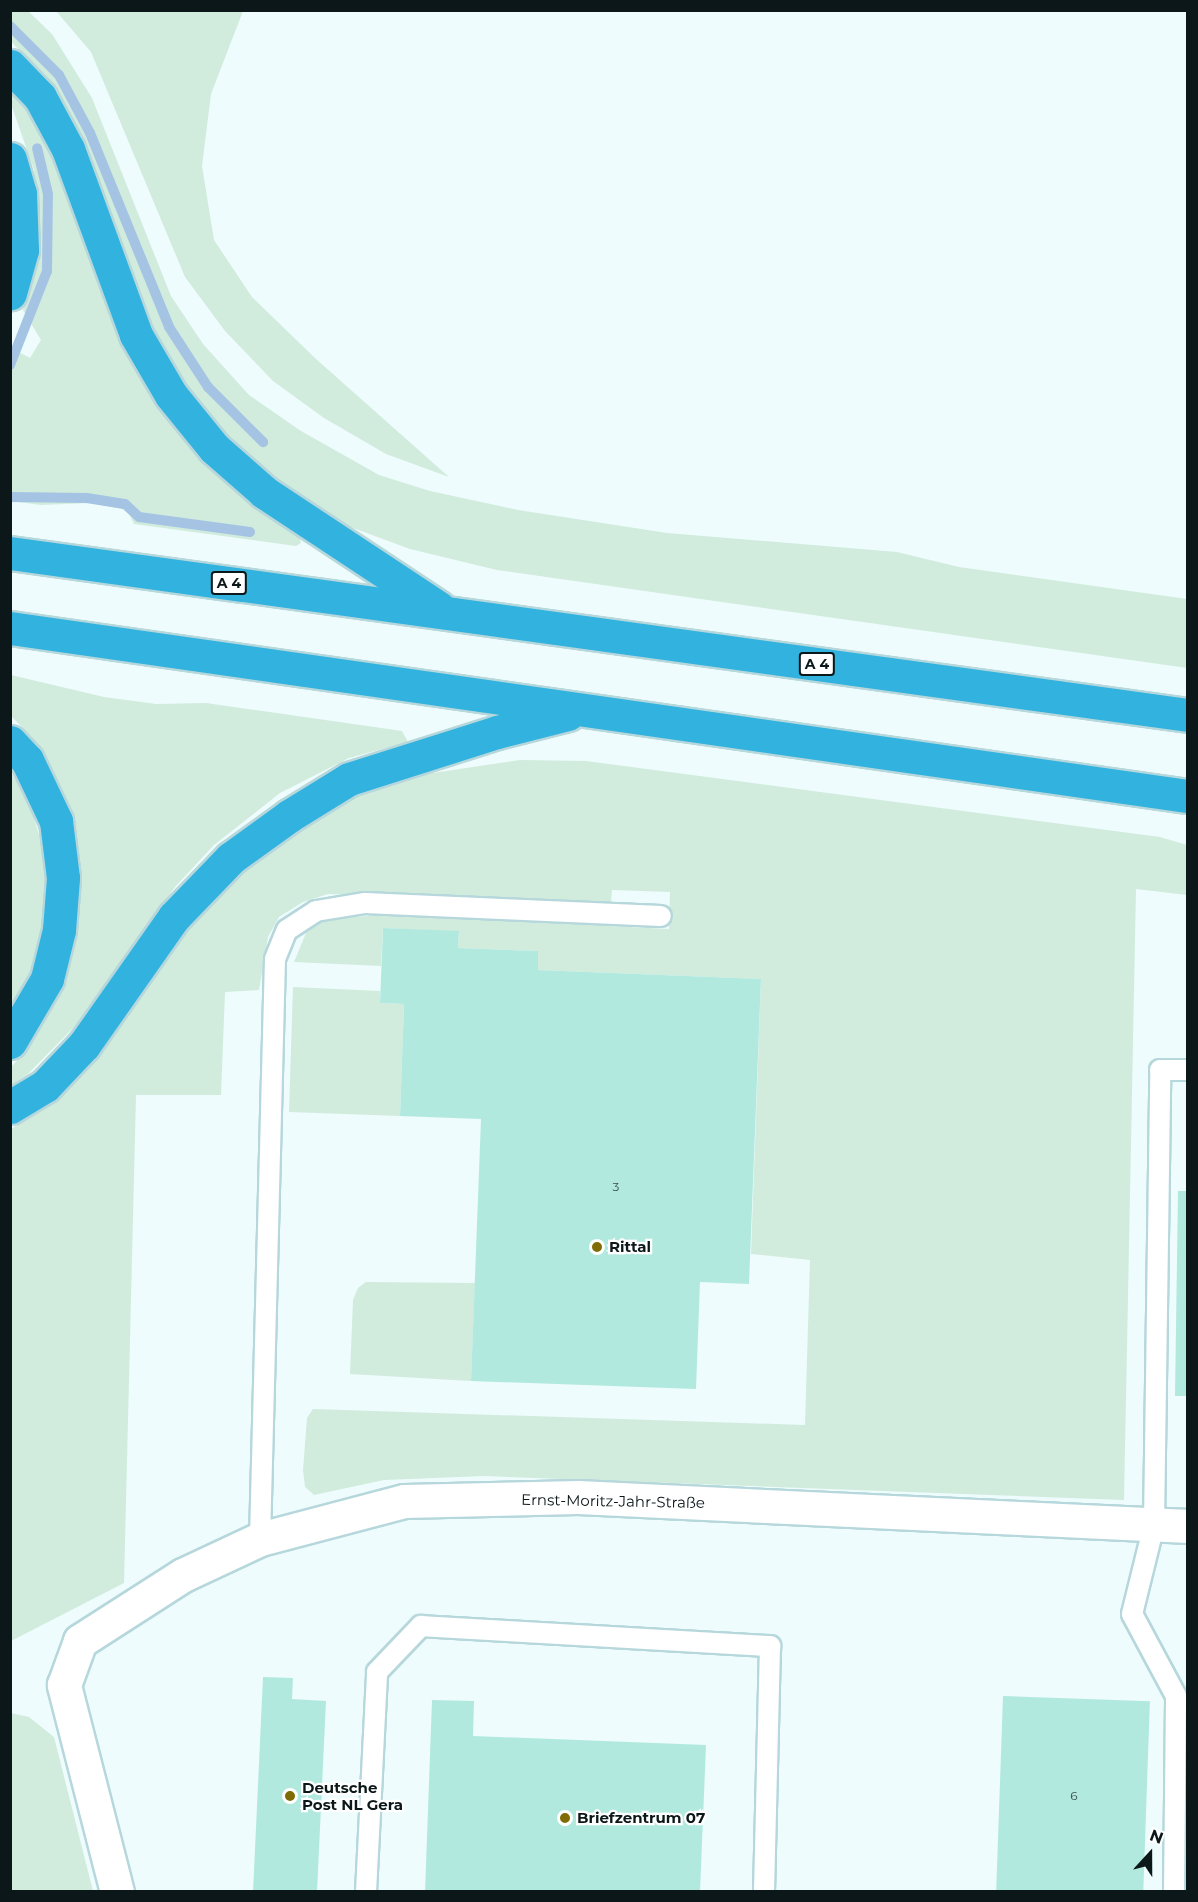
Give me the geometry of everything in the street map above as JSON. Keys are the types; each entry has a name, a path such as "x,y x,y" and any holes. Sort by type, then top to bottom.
{"highway":[{"path":"10,66 40,97 68,149 136,335 178,404 214,448 264,492 447,612"},
{"path":"10,159 20,193 22,250 10,293"},
{"name":"A 4","path":"10,553 1188,715"},
{"path":"10,628 1188,796"},
{"path":"10,1107 45,1086 84,1045 174,917 231,858 290,816 349,779 486,735 584,710"},
{"path":"10,742 27,760 56,821 63,878 59,930 46,979 10,1042"}],"street":[{"name":"Ernst-Moritz-Jahr-Straße","path":"117,1892 64,1685 80,1641 183,1575 260,1539 404,1501 578,1497 1188,1526"}],"lane":[{"path":"260,1539 275,959 287,930 316,910 365,903 661,916"},
{"path":"1174,1892 1176,1696 1132,1614 1154,1525 1160,1070 1188,1070"},
{"path":"366,1892 377,1671 421,1626 770,1646 764,1892"}],"green space":[{"path":"10,11 28,11 52,34 92,98 171,296 203,344 249,395 301,431 379,475 430,491 518,510 667,533 897,552 959,567 1187,599 1187,668 497,570 410,549 345,525 302,500 236,448 179,382 141,310 50,86 11,41"},
{"path":"56,11 243,11 211,94 202,166 214,240 252,297 316,359 449,477 386,454 324,418 273,381 225,331 185,277 91,52"},
{"path":"10,79 46,142 119,339 167,416 205,462 299,535 301,543 296,546 134,524 127,510 91,503 41,505 11,501 11,348 30,358 41,340 23,310 36,253 34,170 11,104"},
{"path":"11,675 104,697 156,704 206,703 402,731 408,742 349,758 280,793 214,845 175,887 74,1027 28,1074 11,1085 11,1067 28,1049 60,986 74,942 76,888 73,831 55,779 23,728 11,716"},
{"path":"520,760 586,761 1160,837 1187,845 1187,895 1136,889 1124,1500 484,1476 384,1480 314,1495 305,1487 303,1470 307,1418 313,1409 805,1425 810,1260 751,1254 761,979 538,970 538,951 458,948 459,932 383,928 381,966 294,962 306,933 323,920 388,914 611,920 612,926 669,929 670,892 612,890 611,904 328,894 303,902 279,917 268,937 259,990 225,992 221,1095 136,1095 124,1583 11,1641 11,1129 32,1116 95,1056 171,947 219,889 263,848 356,794 406,777"},
{"path":"11,772 28,799 40,838 47,884 35,972 11,1020"},
{"path":"293,987 380,991 380,1003 404,1004 400,1116 289,1112"},
{"path":"366,1282 475,1283 471,1381 350,1374 353,1300 358,1288"},
{"path":"11,1713 29,1717 54,1737 93,1891 11,1891"}],"building":[{"path":"383,928 459,931 458,948 538,951 538,970 761,979 749,1284 700,1282 696,1389 471,1381 481,1119 400,1116 404,1004 380,1003"},
{"path":"1178,1191 1188,1191 1188,1396 1175,1396"},
{"name":"Deutsche Post NL Gera","path":"263,1677 293,1678 292,1699 326,1701 317,1892 253,1892"},
{"path":"1003,1696 1150,1701 1143,1892 996,1892"},
{"name":"Briefzentrum 07","path":"432,1700 474,1701 473,1736 706,1745 700,1892 425,1892"}],"waterway":[{"path":"10,26 59,75 90,133 169,327 208,387 263,442"},
{"path":"10,365 47,271 48,194 37,148"},
{"path":"10,497 87,498 125,504 139,517 250,532"}],"place":[{"name":"Rittal","path":"597,1247"},
{"name":"Deutsche Post NL Gera","path":"290,1796"},
{"name":"Briefzentrum 07","path":"565,1818"}]}
